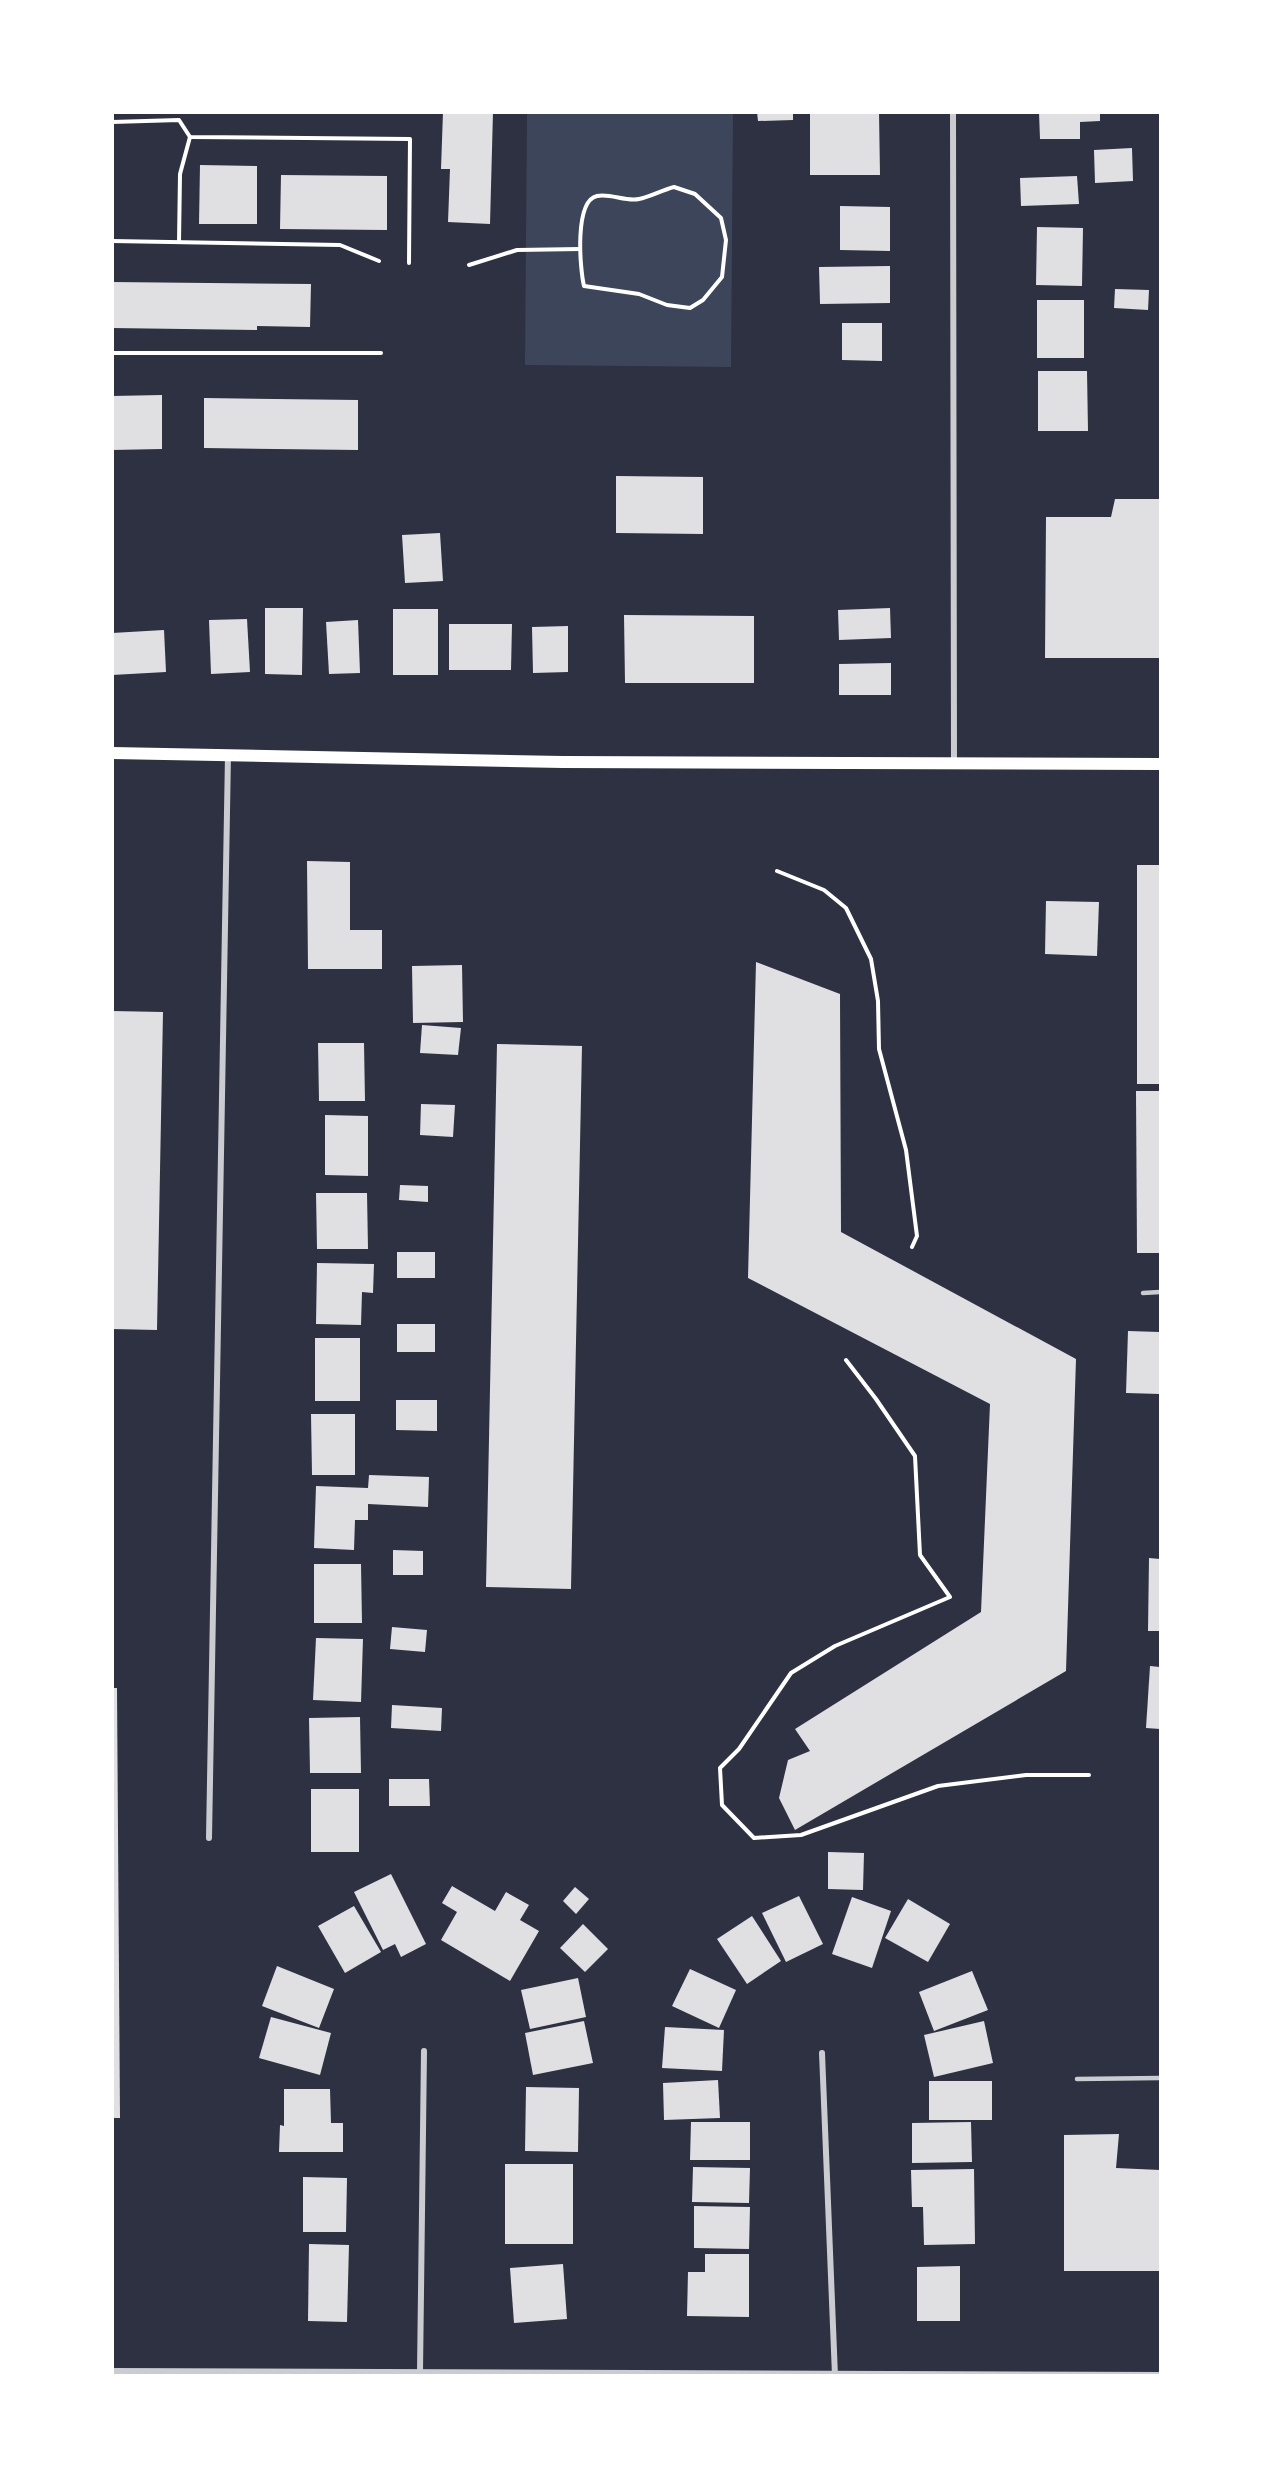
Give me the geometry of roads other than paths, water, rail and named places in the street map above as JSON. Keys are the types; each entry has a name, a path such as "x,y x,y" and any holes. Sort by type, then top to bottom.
{"main road":[{"path":"112,753 563,762 1161,764"}],"street":[{"path":"953,112 954,765"},
{"path":"209,1838 228,754"},
{"path":"420,2372 424,2051"},
{"path":"822,2053 835,2375"},
{"path":"112,2371 835,2375 1161,2374"}],"lane":[{"path":"1143,1293 1161,1292"},
{"path":"1077,2079 1161,2078"}]}
